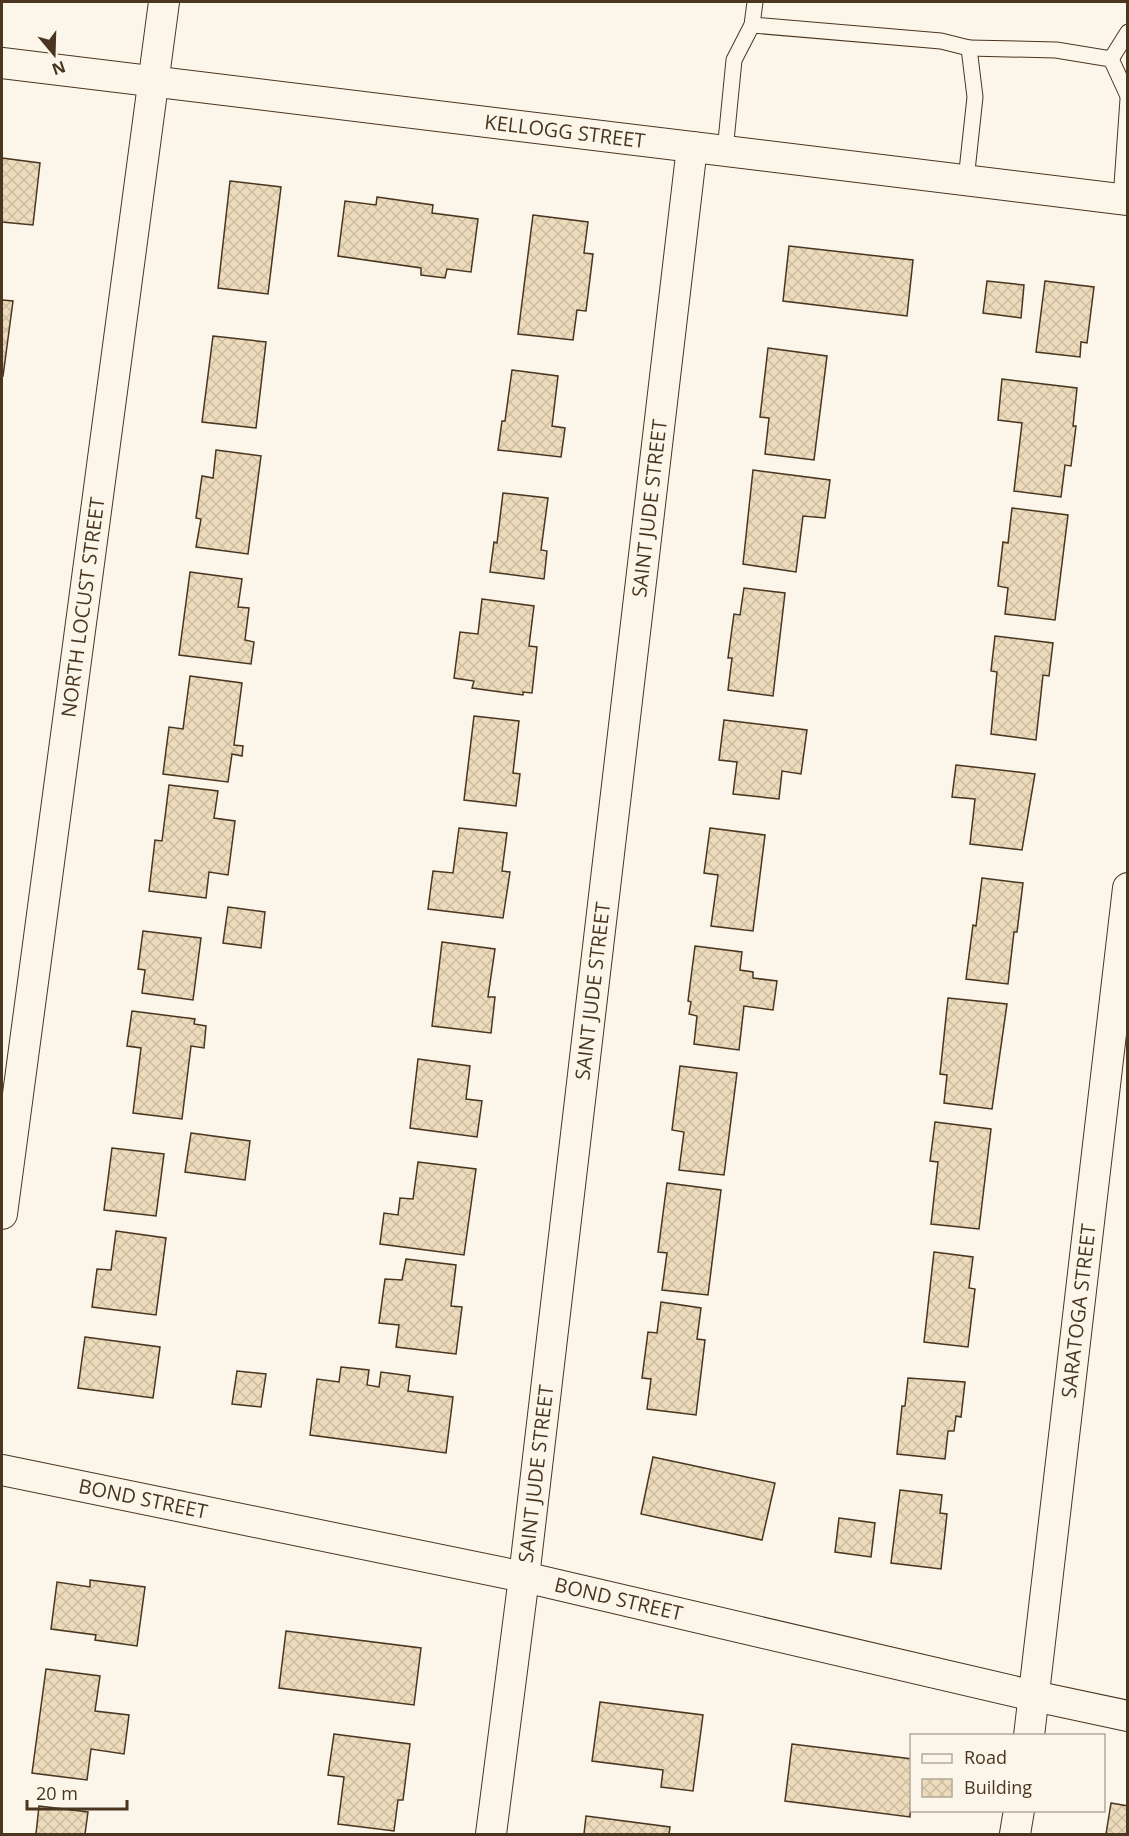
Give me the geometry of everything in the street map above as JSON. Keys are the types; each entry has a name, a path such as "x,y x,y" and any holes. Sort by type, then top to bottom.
{"street":[{"name":"NORTH LOCUST STREET","path":"2,1214 164,2"},
{"name":"KELLOGG STREET","path":"2,63 1124,200"},
{"name":"SAINT JUDE STREET","path":"491,1834 524,1577 692,147"},
{"name":"SARATOGA STREET","path":"1029,1734 1128,888"},
{"name":"BOND STREET","path":"2,1470 524,1577 1128,1716"},
{"path":"1016,1834 1019,1812"}],"lane":[{"path":"725,151 734,60 752,25 755,2"},
{"path":"752,25 941,41 969,48 1056,50 1112,59"},
{"path":"1112,59 1128,32"},
{"path":"966,180 975,97 969,48"},
{"path":"1112,59 1128,97 1124,200"}],"building":[{"path":"2,158 40,163 33,225 2,222"},
{"path":"230,181 281,187 268,294 218,288"},
{"path":"377,197 433,205 432,213 478,219 471,272 447,269 445,278 421,275 421,268 338,256 345,201 376,205"},
{"path":"533,215 588,222 584,253 593,254 586,311 577,310 573,340 518,334"},
{"path":"789,246 913,260 907,316 783,301"},
{"path":"987,281 1024,285 1021,318 983,313"},
{"path":"1045,281 1094,287 1087,343 1081,342 1080,357 1036,352"},
{"path":"2,300 13,301 3,376 2,376"},
{"path":"213,336 266,342 256,428 202,422"},
{"path":"768,348 827,356 814,460 765,454 769,418 760,417"},
{"path":"512,370 558,376 552,426 565,428 561,457 498,450 502,421 505,421"},
{"path":"1002,379 1077,388 1073,426 1076,426 1071,466 1065,465 1061,497 1014,491 1022,423 998,420"},
{"path":"216,450 261,456 248,554 196,547 201,519 196,518 202,476 213,478"},
{"path":"753,470 830,480 825,518 803,516 796,572 743,564"},
{"path":"503,493 548,498 541,550 547,551 544,579 490,572 494,542 497,543"},
{"path":"1012,508 1068,515 1055,620 1005,614 1008,588 998,586 1003,542 1008,543"},
{"path":"190,572 242,579 238,607 249,608 245,640 254,642 251,664 179,655"},
{"path":"744,588 785,593 773,696 728,690 732,658 728,658 734,614 740,615"},
{"path":"482,599 534,606 529,646 537,647 532,693 523,692 523,695 472,688 474,681 454,678 460,632 478,634"},
{"path":"995,636 1053,643 1049,676 1043,675 1036,740 991,734 997,672 991,671"},
{"path":"190,676 242,683 234,745 243,746 242,756 232,754 228,782 163,774 169,727 183,729"},
{"path":"474,716 519,721 513,773 520,774 516,806 464,800"},
{"path":"724,720 807,730 801,774 782,771 779,799 733,794 737,762 719,760"},
{"path":"956,765 1035,774 1022,850 970,844 975,799 952,797"},
{"path":"169,785 218,791 214,818 235,821 228,875 209,872 206,898 149,891 155,840 162,841"},
{"path":"459,828 507,833 502,871 510,872 503,918 428,909 433,871 453,873"},
{"path":"710,828 765,835 753,931 711,926 718,875 704,873"},
{"path":"982,878 1023,883 1008,984 966,979"},
{"path":"228,907 265,912 261,948 223,943"},
{"path":"143,931 201,938 193,1000 142,993 145,970 138,969"},
{"path":"442,942 495,949 488,997 495,997 491,1033 432,1026"},
{"path":"695,946 742,952 740,970 753,972 753,978 777,981 773,1010 744,1006 739,1050 694,1044 697,1016 689,1014 691,1002 688,1001"},
{"path":"948,998 1007,1004 992,1109 944,1103 947,1075 940,1074"},
{"path":"132,1011 195,1019 194,1024 206,1026 204,1048 191,1046 182,1119 133,1113 141,1048 127,1046"},
{"path":"418,1059 470,1066 466,1099 482,1101 477,1137 410,1128"},
{"path":"680,1066 737,1073 724,1175 679,1170 684,1132 672,1130"},
{"path":"935,1122 991,1129 979,1229 931,1224 938,1162 930,1161"},
{"path":"191,1133 250,1141 245,1180 185,1172"},
{"path":"112,1148 164,1154 156,1216 104,1210"},
{"path":"418,1162 476,1169 464,1255 380,1244 384,1213 398,1215 400,1198 413,1199"},
{"path":"667,1183 721,1190 708,1295 662,1290 667,1253 658,1252"},
{"path":"116,1231 166,1238 156,1315 92,1307 97,1269 111,1270"},
{"path":"934,1252 973,1257 969,1288 975,1289 968,1347 924,1342"},
{"path":"406,1259 456,1265 451,1306 462,1307 456,1354 396,1347 399,1325 379,1323 385,1279 402,1280"},
{"path":"661,1302 701,1308 697,1339 705,1340 696,1415 647,1409 651,1379 642,1378 648,1332 657,1333"},
{"path":"85,1337 160,1347 153,1398 78,1388"},
{"path":"341,1367 369,1370 367,1385 379,1387 381,1372 410,1376 408,1391 453,1397 446,1453 310,1435 317,1379 339,1382"},
{"path":"237,1371 266,1374 261,1407 232,1404"},
{"path":"908,1378 965,1382 961,1417 956,1416 954,1431 948,1431 945,1459 897,1454 902,1406 905,1406"},
{"path":"653,1457 775,1483 762,1540 641,1514"},
{"path":"900,1490 942,1495 940,1513 947,1514 941,1569 891,1563"},
{"path":"839,1518 875,1523 871,1557 835,1552"},
{"path":"90,1580 145,1587 137,1646 95,1640 96,1635 51,1629 57,1582 90,1587"},
{"path":"286,1631 421,1648 414,1705 279,1688"},
{"path":"46,1669 100,1676 95,1711 129,1715 124,1754 91,1749 87,1780 32,1773"},
{"path":"600,1702 703,1715 693,1791 661,1787 663,1770 592,1761"},
{"path":"334,1734 410,1744 403,1800 398,1800 394,1831 338,1824 344,1777 328,1775"},
{"path":"792,1744 910,1759 910,1817 785,1801"},
{"path":"1111,1803 1128,1806 1128,1834 1106,1834"},
{"path":"39,1806 88,1812 85,1834 36,1834"},
{"path":"586,1816 670,1827 669,1834 584,1834"}]}
